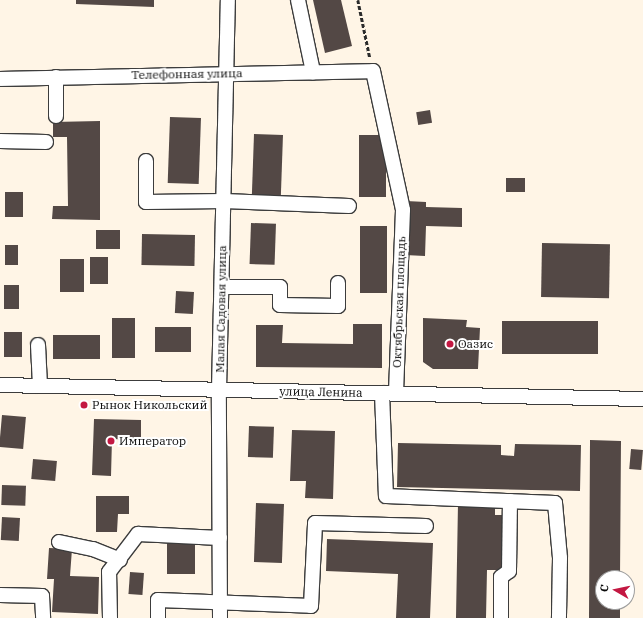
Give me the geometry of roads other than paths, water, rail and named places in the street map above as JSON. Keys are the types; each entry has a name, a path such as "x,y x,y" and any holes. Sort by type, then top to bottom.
{"street":[{"name":"Малая Садовая улица","path":"220,618 219,390 228,0"},
{"path":"298,0 313,72"},
{"name":"Телефонная улица","path":"0,79 373,71"},
{"name":"Октябрьская площадь","path":"373,71 403,210 389,394 386,496 510,501"},
{"path":"56,77 56,116"},
{"path":"0,141 46,142"},
{"path":"146,161 146,202 224,201 349,206"},
{"path":"222,287 280,287 280,305 338,306 338,283"},
{"path":"38,345 40,386"},
{"name":"улица Ленина","path":"0,385 643,399"},
{"path":"501,618 501,577 508,571 510,501 555,502 560,558 559,618"},
{"path":"158,618 158,600 311,606 315,523 426,526"},
{"path":"110,618 109,572 120,560 138,534 220,538"},
{"path":"58,542 93,549 120,560"},
{"path":"0,595 42,596 43,618"}],"place":[{"name":"Оазис","path":"450,344"},
{"name":"Рынок Никольский","path":"84,405"},
{"name":"Император","path":"111,441"}]}
